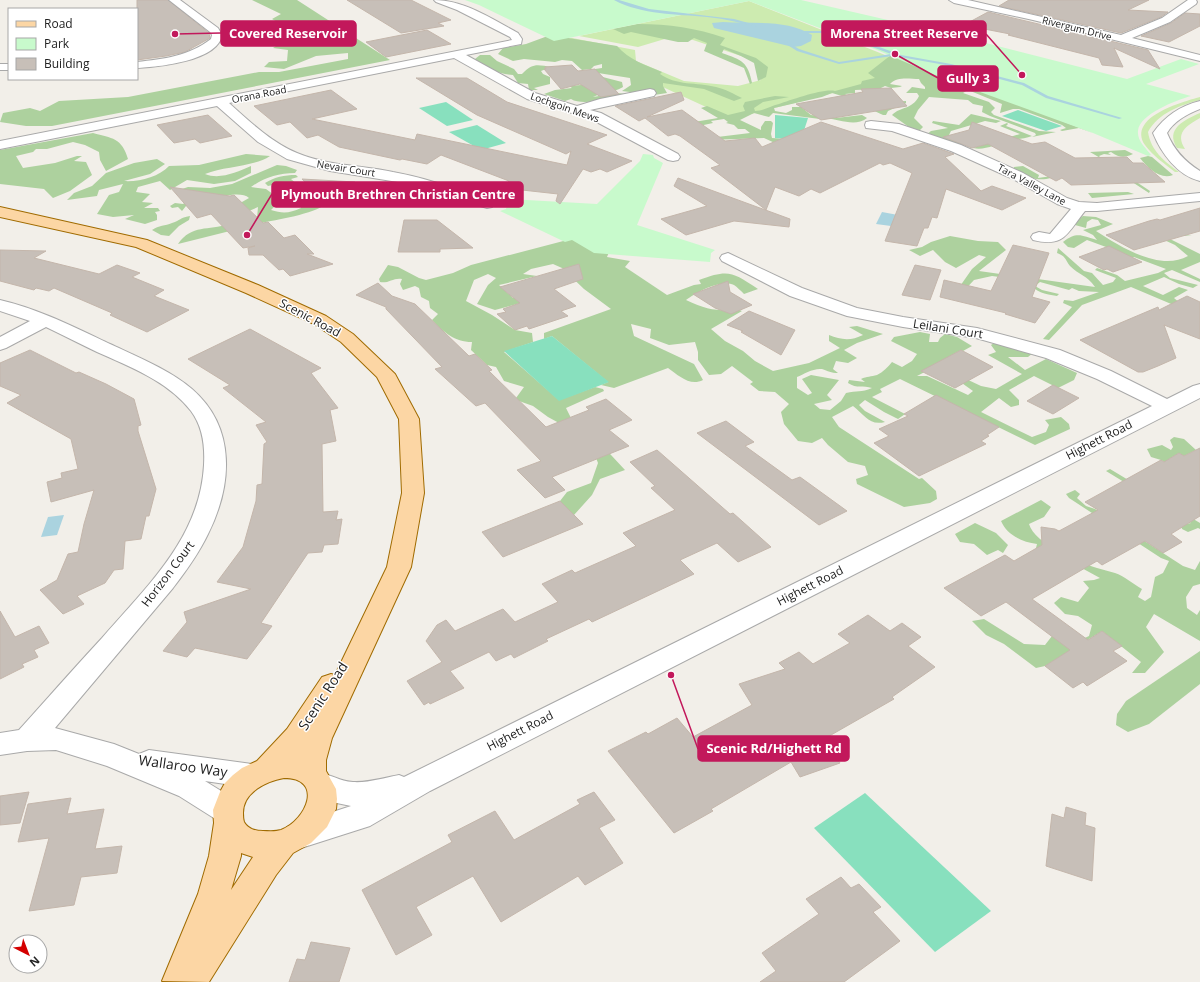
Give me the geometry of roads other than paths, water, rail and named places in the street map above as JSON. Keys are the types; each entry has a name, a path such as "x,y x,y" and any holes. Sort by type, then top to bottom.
{"main road":[{"name":"Scenic Road","path":"0,212 141,243 246,286 320,320 347,338 385,374 409,419 413,493 399,567 373,619 318,738 312,760 316,779"},
{"name":"Scenic Road","path":"260,772 296,737 373,619"},
{"path":"179,982 214,894 225,856 228,818 232,797 241,785 260,772 284,766 299,768 316,779 323,798 320,812 311,825 290,839 265,865 190,982"},
{"path":"228,818 236,836 249,843 265,846 290,839"}],"street":[{"path":"138,65 187,56 200,51 216,40 217,35 214,30 174,0"},
{"name":"Orana Road","path":"0,145 517,42 514,35 461,8 439,0"},
{"name":"Rivergum Drive","path":"954,0 1031,16 1200,58"},
{"path":"1121,39 1166,20 1192,2"},
{"name":"Lochgoin Mews","path":"457,55 531,96 552,104 596,116 673,157"},
{"path":"578,110 600,103 650,93"},
{"name":"Nevair Court","path":"220,102 268,143 291,156 321,164 421,182 486,204"},
{"path":"1200,105 1177,115 1164,125 1160,133 1168,150 1178,162 1200,177"},
{"name":"Tara Valley Lane","path":"871,126 892,124 972,155 1018,176 1062,201 1080,207 1097,208 1200,197"},
{"path":"1039,237 1051,239 1056,237 1080,207"},
{"name":"Leilani Court","path":"728,258 796,292 853,312 903,322 977,333 1053,354 1104,375 1167,406"},
{"name":"Horizon Court","path":"0,305 45,320 148,368 175,385 196,406 206,419 212,431 216,468 214,486 201,527 182,559 159,589 27,740"},
{"path":"0,344 45,320"},
{"name":"Highett Road","path":"290,839 359,817 420,782 1200,390"},
{"name":"Wallaroo Way","path":"0,744 27,740 56,739 114,756 189,787 228,818"},
{"name":"Wallaroo Way","path":"114,756 201,770 260,772"},
{"name":"Highett Road","path":"316,779 338,792 359,795 420,782"}],"water":[{"path":"712,23 769,23 792,26 812,35 811,41 801,46 793,47 714,28"},
{"path":"882,212 898,215 891,226 876,224"},
{"path":"64,515 57,535 41,537 48,517"}],"waterway":[{"path":"616,0 649,10 719,17 761,27"},
{"path":"799,32 835,32 900,56 951,65 1023,84 1047,97 1120,118"},
{"path":"785,42 798,50 839,63 892,55"}],"place":[{"name":"Covered Reservoir","path":"175,34"},
{"name":"Gully 3","path":"895,54"},
{"name":"Morena Street Reserve","path":"1022,75"},
{"name":"Plymouth Brethren Christian Centre","path":"247,235"},
{"name":"Scenic Rd/Highett Rd","path":"671,675"}]}
